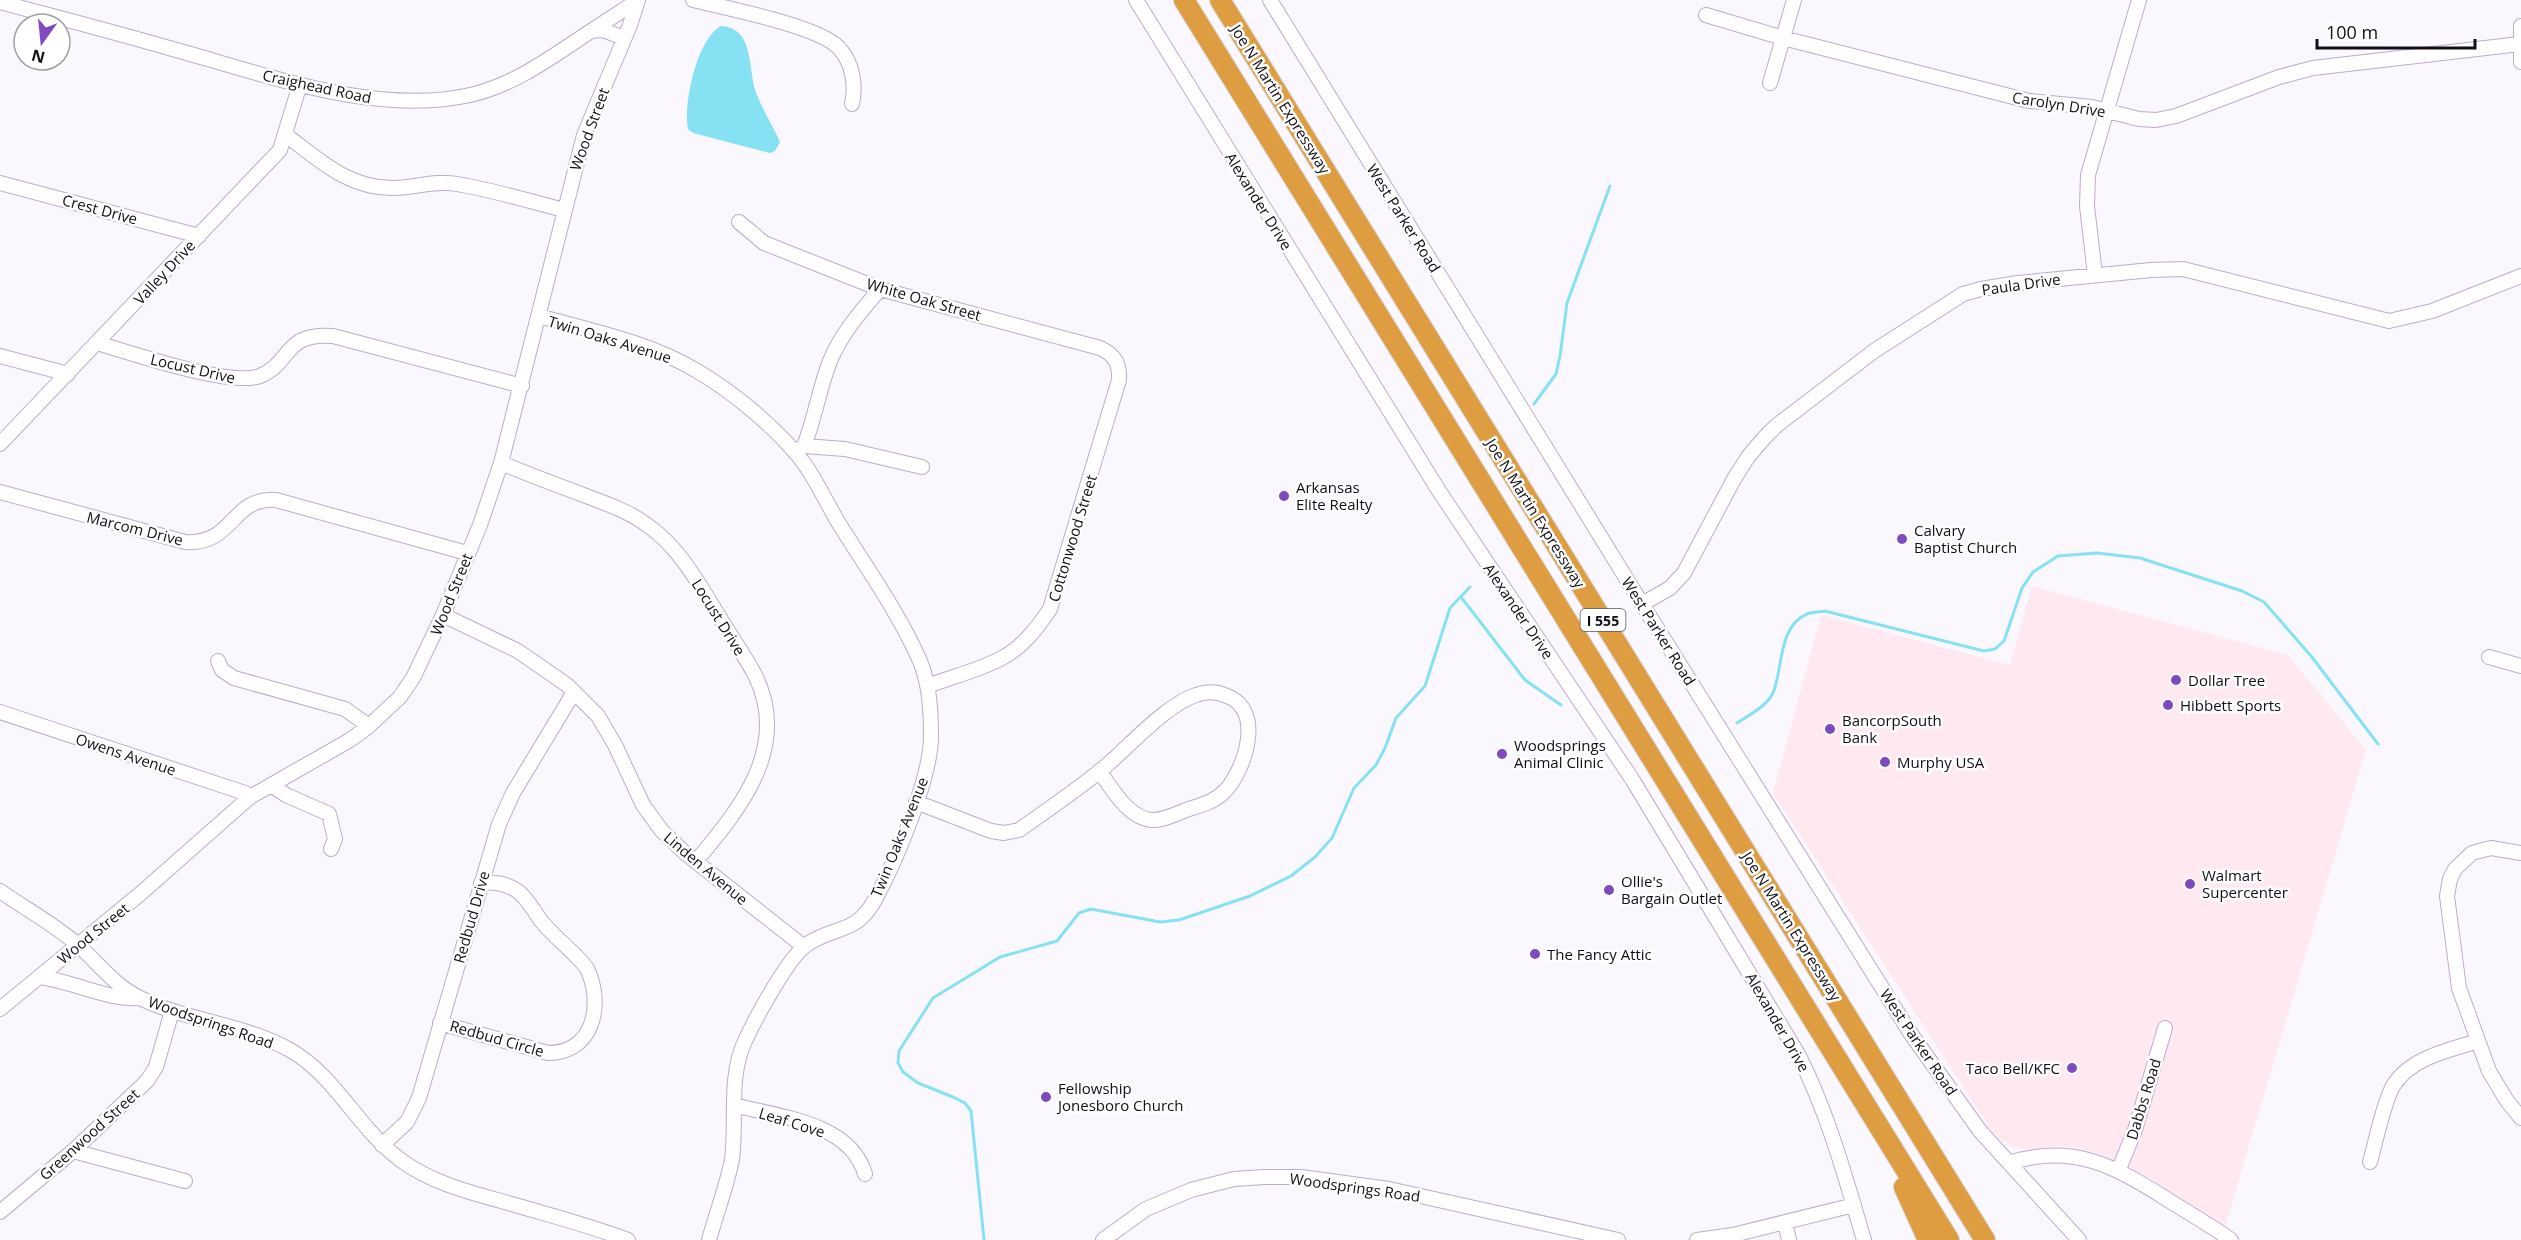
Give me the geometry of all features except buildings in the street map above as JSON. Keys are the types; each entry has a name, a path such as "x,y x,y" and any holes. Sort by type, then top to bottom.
{"highway":[{"name":"Joe N Martin Expressway","path":"1184,0 1949,1240"},
{"name":"Joe N Martin Expressway","path":"1220,0 1985,1240"},
{"path":"1861,1095 1929,1240"}],"street":[{"name":"Craighead Road","path":"0,2 300,84 356,96 424,102 456,98 514,80 637,0"},
{"name":"Wood Street","path":"0,1009 140,894 250,797 350,740 369,726 400,697 413,678 443,615 480,525 501,463 584,135 637,0"},
{"path":"693,0 806,30 830,41 843,53 855,81 852,104"},
{"name":"Alexander Drive","path":"1136,0 1440,491 1632,779 1798,1054 1825,1113 1864,1240"},
{"name":"West Parker Road","path":"1270,0 1642,604 1911,1034 1980,1131 2079,1240"},
{"path":"1770,83 1794,0"},
{"path":"2095,275 2086,206 2087,184 2139,0"},
{"name":"Carolyn Drive","path":"1706,15 1783,38 2029,101 2092,107 2139,119 2162,119 2176,116 2298,71 2520,44"},
{"path":"2521,26 2521,62"},
{"path":"591,32 603,30 624,38"},
{"name":"Valley Drive","path":"0,444 280,150 300,84"},
{"path":"286,135 332,170 354,182 372,187 393,188 430,183 458,184 564,210"},
{"name":"Crest Drive","path":"0,183 199,236"},
{"name":"White Oak Street","path":"739,222 764,243 880,289 1100,348 1110,352 1116,359"},
{"name":"Paula Drive","path":"1642,604 1670,588 1684,573 1734,478 1764,438 1874,351 1963,294 1981,289 2095,275 2151,270 2199,272 2389,321 2432,311 2521,276"},
{"path":"880,289 849,327 835,352 800,449 845,449 922,467"},
{"name":"Twin Oaks Avenue","path":"539,316 645,346 676,358 741,401 800,449 920,662 928,686 931,740 925,773 916,802 887,875 865,915 854,926 803,946"},
{"name":"Locust Drive","path":"97,343 170,364 234,379 249,379 262,375 274,367 290,347 303,339 322,335 333,336 522,386"},
{"path":"0,356 68,374"},
{"name":"Cottonwood Street","path":"928,686 1002,658 1036,630 1050,609 1119,380 1116,359"},
{"name":"Locust Drive","path":"501,463 625,512 663,538 685,562 755,675 765,709 766,722 766,739 761,763 734,816 696,861"},
{"name":"Marcom Drive","path":"0,492 195,543 211,539 227,529 248,505 259,500 276,500 467,553"},
{"name":"Linden Avenue","path":"443,615 518,651 552,673 574,692 598,716 650,816 670,840 803,946"},
{"path":"2489,657 2521,666"},
{"path":"218,661 225,673 234,678 345,709 369,726"},
{"name":"Redbud Drive","path":"382,1145 400,1130 413,1110 499,824 513,793 574,692"},
{"path":"916,802 971,825 1004,833 1019,830 1100,771 1189,697 1205,692 1219,693 1230,697 1246,711 1249,723 1247,740 1236,776 1212,801 1163,819 1151,820 1127,807 1100,771"},
{"name":"Owens Avenue","path":"0,712 245,793 250,797"},
{"path":"271,785 286,795 329,814 335,839 331,849"},
{"path":"2521,853 2491,848 2472,853 2455,869 2448,888 2457,979 2494,1081 2521,1118"},
{"name":"Redbud Circle","path":"440,1023 548,1053 558,1053 576,1046 587,1035 592,1024 595,996 592,981 584,964 555,936 520,893 498,883 481,883"},
{"name":"Woodsprings Road","path":"0,891 77,944 118,985 139,998 172,1011 271,1041 303,1058 325,1077 382,1145 427,1176 469,1192 590,1226 628,1240"},
{"path":"709,1240 731,1161 734,1105 743,1044 783,974 803,946"},
{"path":"39,977 125,999 139,998"},
{"name":"Greenwood Street","path":"0,1212 73,1151 147,1081 156,1066 172,1011"},
{"name":"Dabbs Road","path":"2119,1169 2135,1130 2165,1028"},
{"path":"2370,1162 2392,1089 2401,1077 2421,1061 2478,1041"},
{"name":"Leaf Cove","path":"734,1105 832,1134 850,1147 858,1157 865,1174"},
{"path":"73,1151 184,1181"},
{"path":"2009,1163 2035,1156 2071,1156 2105,1163 2119,1169 2231,1240"},
{"name":"Woodsprings Road","path":"1103,1240 1146,1209 1191,1190 1234,1179 1301,1177 1389,1189 1618,1240"},
{"path":"1697,1240 1733,1235 1854,1205"},
{"path":"1785,1222 1789,1240"}],"shaded area":[{"path":"2032,586 2288,655 2366,750 2225,1227 2148,1177 2100,1154 2074,1147 2058,1146 2027,1150 2011,1146 1993,1133 1773,793 1821,615 2010,665"}],"water":[{"path":"721,26 740,34 745,42 757,95 780,142 775,151 770,153 693,133 688,129 690,89 699,57 712,33"}],"waterway":[{"path":"1534,404 1556,374 1567,303 1610,186"},
{"path":"1737,723 1770,698 1776,683 1786,638 1791,628 1807,614 1825,611 1984,651 1995,649 2004,641 2022,588 2033,572 2058,556 2097,553 2140,558 2242,591 2264,602 2311,656 2378,744"},
{"path":"984,1240 971,1111 965,1103 918,1083 903,1072 898,1063 899,1051 933,998 1000,957 1057,941 1079,913 1091,909 1160,922 1179,920 1250,896 1291,876 1315,857 1332,838 1354,788 1376,765 1396,718 1425,686 1450,608 1470,587"},
{"path":"1461,597 1525,680 1561,705"}],"place":[{"name":"Arkansas Elite Realty","path":"1284,496"},
{"name":"Calvary Baptist Church","path":"1902,539"},
{"name":"Dollar Tree","path":"2176,680"},
{"name":"Hibbett Sports","path":"2168,705"},
{"name":"BancorpSouth Bank","path":"1830,729"},
{"name":"Woodsprings Animal Clinic","path":"1502,754"},
{"name":"Murphy USA","path":"1885,762"},
{"name":"Walmart Supercenter","path":"2190,884"},
{"name":"Ollie's Bargain Outlet","path":"1609,890"},
{"name":"The Fancy Attic","path":"1535,954"},
{"name":"Taco Bell/KFC","path":"2072,1068"},
{"name":"Fellowship Jonesboro Church","path":"1046,1097"}]}
